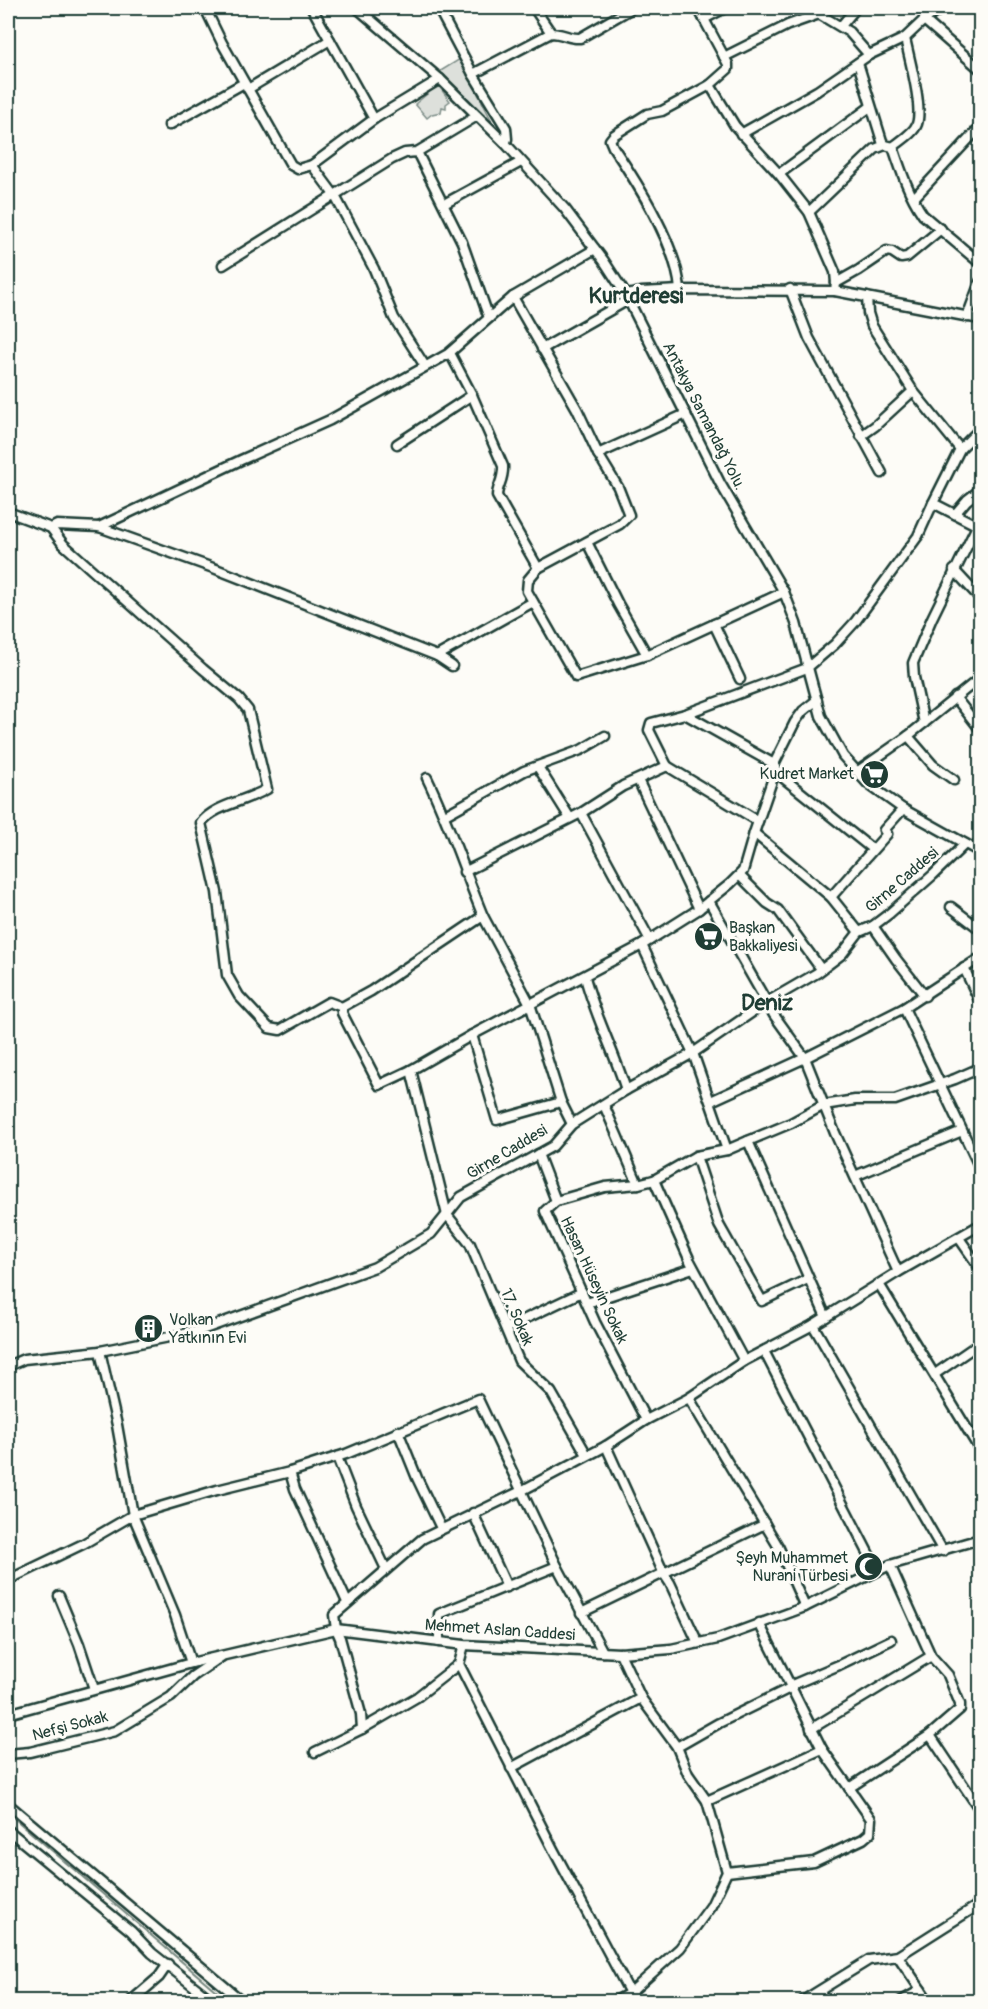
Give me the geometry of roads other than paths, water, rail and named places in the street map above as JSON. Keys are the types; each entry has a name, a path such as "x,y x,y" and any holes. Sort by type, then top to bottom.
{"street":[{"path":"205,8 291,165 298,169 312,165 374,119 440,79"},
{"path":"312,8 374,119"},
{"name":"Antakya Samandağ Yolu.","path":"357,8 440,79 505,143 565,210 627,297 720,483 784,592 796,623 821,716 843,756 867,784 903,809 981,852"},
{"path":"438,8 473,74 506,128 505,143"},
{"path":"534,8 551,33"},
{"path":"473,74 551,33 573,39 580,38 632,8"},
{"path":"681,290 680,277 641,188 610,140 647,114 662,111 710,85 728,69 728,64 698,8"},
{"path":"704,19 725,8"},
{"path":"812,8 849,32 869,54"},
{"path":"841,26 856,8"},
{"path":"741,134 817,91 869,54 905,38 924,20 942,8"},
{"path":"724,57 788,25 819,14"},
{"path":"924,20 981,69"},
{"path":"809,212 875,149 889,146 913,130 917,124 915,90 905,38"},
{"path":"169,125 330,40"},
{"path":"858,63 870,107 924,215 981,263"},
{"path":"710,85 741,134 779,174 809,212 835,272 836,287"},
{"path":"779,174 870,107"},
{"path":"223,265 392,159 405,153 417,152 477,116"},
{"path":"914,198 981,127"},
{"path":"417,152 462,242 489,318"},
{"path":"444,204 521,162"},
{"path":"312,165 335,196 374,269 394,318 425,366"},
{"path":"836,287 887,251 905,258 941,229"},
{"path":"99,527 330,420 450,353 513,297 595,249"},
{"path":"967,317 981,282"},
{"path":"542,349 627,297 641,292 836,287 867,297 981,319"},
{"path":"790,289 809,338 854,418 882,474"},
{"path":"513,297 577,409 598,454 618,487 629,515 620,524 538,568 528,580 527,591 576,677 647,655 784,592"},
{"path":"867,297 872,326 913,391 960,449"},
{"path":"450,353 472,395 503,466 503,478 497,490 497,496 538,568"},
{"path":"861,436 913,391"},
{"path":"397,444 472,395"},
{"path":"598,454 686,414"},
{"path":"758,821 667,766 649,730 651,723 685,714 807,668 836,644 855,622 918,536 960,449 981,429"},
{"path":"955,514 967,500 981,490"},
{"path":"924,723 913,663 954,570 979,526 933,503"},
{"path":"8,512 51,528 63,544 239,699 248,710 267,789 253,797 208,814 201,823 217,892 227,975 239,996 268,1028 280,1030 328,1002 342,1007 371,991 483,916"},
{"path":"51,528 57,525 99,527 216,569 437,656 452,666"},
{"path":"587,542 647,655"},
{"path":"954,570 981,598"},
{"path":"437,656 533,602"},
{"path":"714,624 740,680"},
{"path":"858,771 908,736 981,678"},
{"path":"955,697 981,729"},
{"path":"342,1007 342,1012 379,1085 585,977 646,943 699,909 740,876 774,775 774,764 795,722 803,711 816,700"},
{"path":"685,714 774,764 777,773 872,849"},
{"path":"445,815 524,771 581,750 605,736"},
{"path":"908,736 933,765 954,780"},
{"path":"464,872 581,813 623,786 667,766"},
{"path":"538,767 570,818"},
{"path":"427,778 445,815 464,872 483,916 530,1004 561,1102 572,1124"},
{"path":"638,780 699,909"},
{"path":"831,897 887,834 884,830 903,809"},
{"path":"581,813 646,943 693,1053 727,1150"},
{"path":"753,833 831,897 859,932"},
{"name":"Girne Caddesi","path":"8,1366 24,1359 100,1351 199,1331 375,1267 431,1234 461,1197 553,1146 572,1124 626,1090 693,1053 842,954 859,932 873,926 933,875 965,844"},
{"path":"740,876 767,903 778,910 821,969"},
{"path":"709,901 774,1016 805,1058 835,1133 898,1272"},
{"path":"951,907 981,929"},
{"path":"873,926 925,996"},
{"path":"711,1101 805,1058 904,1008 981,958"},
{"path":"964,968 981,1002"},
{"path":"585,977 590,999 618,1064 626,1090"},
{"path":"904,1008 981,1168"},
{"path":"472,1035 497,1120 561,1102"},
{"path":"556,1201 605,1187 654,1180 696,1156 727,1150 791,1123 824,1105 855,1100 894,1100 981,1068"},
{"path":"411,1070 447,1215"},
{"path":"604,1105 638,1184"},
{"path":"855,1176 962,1131"},
{"path":"748,1141 826,1317"},
{"name":"Hasan Hüseyin Sokak","path":"538,1154 556,1201 545,1211 595,1322 646,1420"},
{"path":"696,1156 719,1225 762,1301 808,1279"},
{"path":"654,1180 693,1268 744,1361"},
{"name":"17. Sokak","path":"447,1215 470,1245 519,1361 551,1392 587,1455"},
{"path":"362,1729 361,1714 334,1615 422,1539 521,1491 606,1446 646,1420 689,1398 744,1361 813,1325 898,1272 981,1225"},
{"path":"959,1238 981,1268"},
{"path":"587,1302 693,1268"},
{"path":"879,1284 980,1450"},
{"path":"506,1328 582,1292"},
{"path":"813,1325 943,1551"},
{"path":"935,1374 981,1343"},
{"path":"100,1351 117,1425 133,1515 175,1615 191,1663"},
{"path":"764,1351 877,1570"},
{"path":"689,1398 778,1546 805,1607"},
{"path":"8,1580 83,1544 133,1515 337,1457 478,1399 557,1566 603,1652"},
{"path":"398,1431 441,1528"},
{"path":"606,1446 698,1643"},
{"path":"337,1457 356,1506 386,1569"},
{"path":"290,1472 295,1489 347,1602"},
{"path":"473,1513 507,1587"},
{"path":"581,1613 765,1524"},
{"name":"Mehmet Aslan Caddesi","path":"8,1714 191,1663 336,1629 464,1645 620,1653 671,1649 718,1639 805,1607 890,1565 981,1539"},
{"path":"849,1788 930,1735 960,1709 948,1675 931,1656 890,1565"},
{"path":"438,1642 439,1614 557,1566"},
{"path":"59,1596 80,1644 94,1689"},
{"path":"728,1872 814,1862 863,1839 870,1833 871,1819 822,1749 759,1623"},
{"path":"677,1747 792,1686 891,1640"},
{"path":"315,1752 362,1729 417,1697 459,1664 464,1645"},
{"path":"614,2001 630,1993 680,1948 711,1906 728,1872 707,1801 688,1774 677,1747 641,1698 620,1653"},
{"name":"Nefşi Sokak","path":"8,1754 30,1752 115,1731 171,1697 193,1676 226,1654"},
{"path":"812,1729 931,1656"},
{"path":"459,1664 511,1768 630,1993 637,2001"},
{"path":"511,1768 641,1698"},
{"path":"930,1735 981,1810"},
{"path":"707,1801 822,1749"},
{"path":"8,1804 243,2001"},
{"path":"8,1830 131,1931 152,1953 214,2001"},
{"path":"801,2001 869,1960 898,1956 981,1904"},
{"path":"898,1956 929,2001"},
{"path":"130,2001 159,1977 168,1964"},
{"path":"900,2001 921,1990"},
{"path":"820,1991 825,2001"}],"waterway":[{"path":"8,1813 229,2002"}],"place":[{"name":"Kudret Market","path":"875,774"},
{"name":"Başkan Bakkaliyesi","path":"708,937"},
{"name":"Volkan Yatkının Evi","path":"148,1329"},
{"name":"Şeyh Muhammet Nurani Türbesi","path":"869,1567"}],"district":[{"name":"Kurtderesi","path":"636,296"},
{"name":"Deniz","path":"767,1003"}]}
